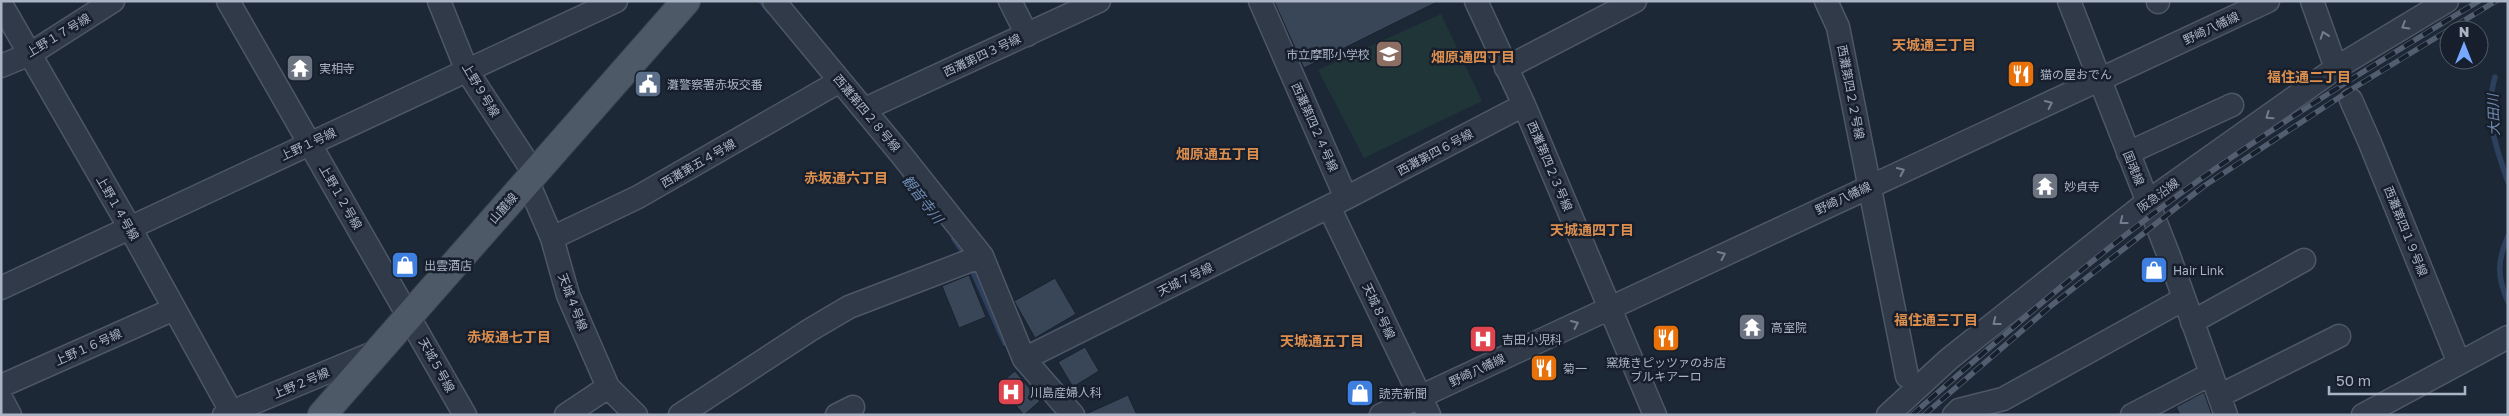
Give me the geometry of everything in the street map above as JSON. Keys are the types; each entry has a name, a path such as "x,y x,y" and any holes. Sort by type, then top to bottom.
{"main road":[{"name":"山麓線","path":"322,415 530,176 686,1"}],"street":[{"name":"上野１７号線","path":"1,66 30,54 112,1"},
{"name":"上野１２号線","path":"228,1 409,315"},
{"name":"上野９号線","path":"439,1 467,71 530,176"},
{"name":"上野１号線","path":"1,288 616,1"},
{"name":"西灘第四２８号線","path":"774,1 834,85 865,109 974,259 1024,359 1050,401 1073,415"},
{"path":"1010,1 1027,35"},
{"name":"西灘第四３号線","path":"865,109 1099,1"},
{"name":"西灘第四２４号線","path":"1260,1 1337,202"},
{"name":"西灘第四２３号線","path":"1476,1 1524,106 1655,415"},
{"path":"1506,68 1635,1"},
{"name":"西灘第四２２号線","path":"1826,1 1838,27 1906,376"},
{"name":"国魂線","path":"2069,1 2184,299 2223,406"},
{"name":"野崎八幡線","path":"1381,415 1424,406 1610,308 2268,1"},
{"path":"2312,1 2336,68"},
{"name":"阪急沿線","path":"1888,415 1949,359 2147,202 2336,68 2447,1"},
{"name":"上野１４号線","path":"1,4 130,228 229,414"},
{"name":"西灘第五４号線","path":"552,238 638,197 834,85"},
{"name":"西灘第四１９号線","path":"2351,100 2459,363"},
{"name":"西灘第四６号線","path":"1337,202 1524,106"},
{"path":"2128,153 2232,106"},
{"name":"天城４号線","path":"530,176 552,238 568,295 608,387 636,415"},
{"name":"天城７号線","path":"1024,359 1337,202"},
{"name":"天城８号線","path":"1337,202 1424,406"},
{"path":"680,415 810,330 849,307 974,259"},
{"path":"2194,329 2304,260"},
{"path":"1954,415 1959,410 2003,399 2184,299"},
{"name":"上野１６号線","path":"1,386 174,309"},
{"name":"天城５号線","path":"409,315 465,415"},
{"path":"2223,406 2339,336"},
{"path":"2363,415 2508,337"},
{"name":"上野２号線","path":"229,414 378,350"},
{"path":"2132,415 2211,374"},
{"path":"566,415 608,387"},
{"path":"1,398 10,415"}],"green space":[{"path":"1441,14 1482,101 1364,158 1318,70"}],"building":[{"path":"1274,1 1439,1 1304,68"},
{"path":"969,275 986,317 959,328 942,286"},
{"path":"1055,278 1076,314 1035,338 1014,301"},
{"path":"1085,347 1099,371 1073,387 1058,362"},
{"path":"1015,371 1040,401 1024,415 998,385"},
{"path":"2204,392 2212,415 2180,415 2176,407"},
{"path":"1128,395 1137,415 1086,415 1086,414"}],"waterway":[{"name":"観音寺川","path":"761,1 769,11"},
{"name":"大田川","path":"2495,77 2491,104 2492,130 2508,182"},
{"name":"大田川","path":"2508,236 2500,261 2500,277 2508,302"},
{"name":"観音寺川","path":"954,239 966,256"},
{"name":"観音寺川","path":"970,265 1005,343"}],"railway":[{"path":"1912,415 2054,293 2164,205 2304,109 2479,1"},
{"path":"1924,415 2052,305 2204,186 2352,89 2496,1"}],"place":[{"name":"市立摩耶小学校","path":"1389,54"},
{"name":"実相寺","path":"300,68"},
{"name":"猫の屋おでん","path":"2021,74"},
{"name":"灘警察署赤坂交番","path":"648,84"},
{"name":"妙貞寺","path":"2045,186"},
{"name":"出雲酒店","path":"405,265"},
{"name":"Hair Link","path":"2154,270"},
{"name":"高室院","path":"1752,327"},
{"name":"窯焼きピッツァのお店 ブルキアーロ","path":"1666,338"},
{"name":"吉田小児科","path":"1483,339"},
{"name":"菊一","path":"1544,368"},
{"name":"川島産婦人科","path":"1011,392"},
{"name":"読売新聞","path":"1360,393"}],"district":[{"name":"天城通三丁目","path":"1934,44"},
{"name":"畑原通四丁目","path":"1473,56"},
{"name":"福住通二丁目","path":"2309,76"},
{"name":"畑原通五丁目","path":"1218,153"},
{"name":"赤坂通六丁目","path":"846,177"},
{"name":"天城通四丁目","path":"1592,229"},
{"name":"福住通三丁目","path":"1936,319"},
{"name":"赤坂通七丁目","path":"509,336"},
{"name":"天城通五丁目","path":"1322,340"}]}
